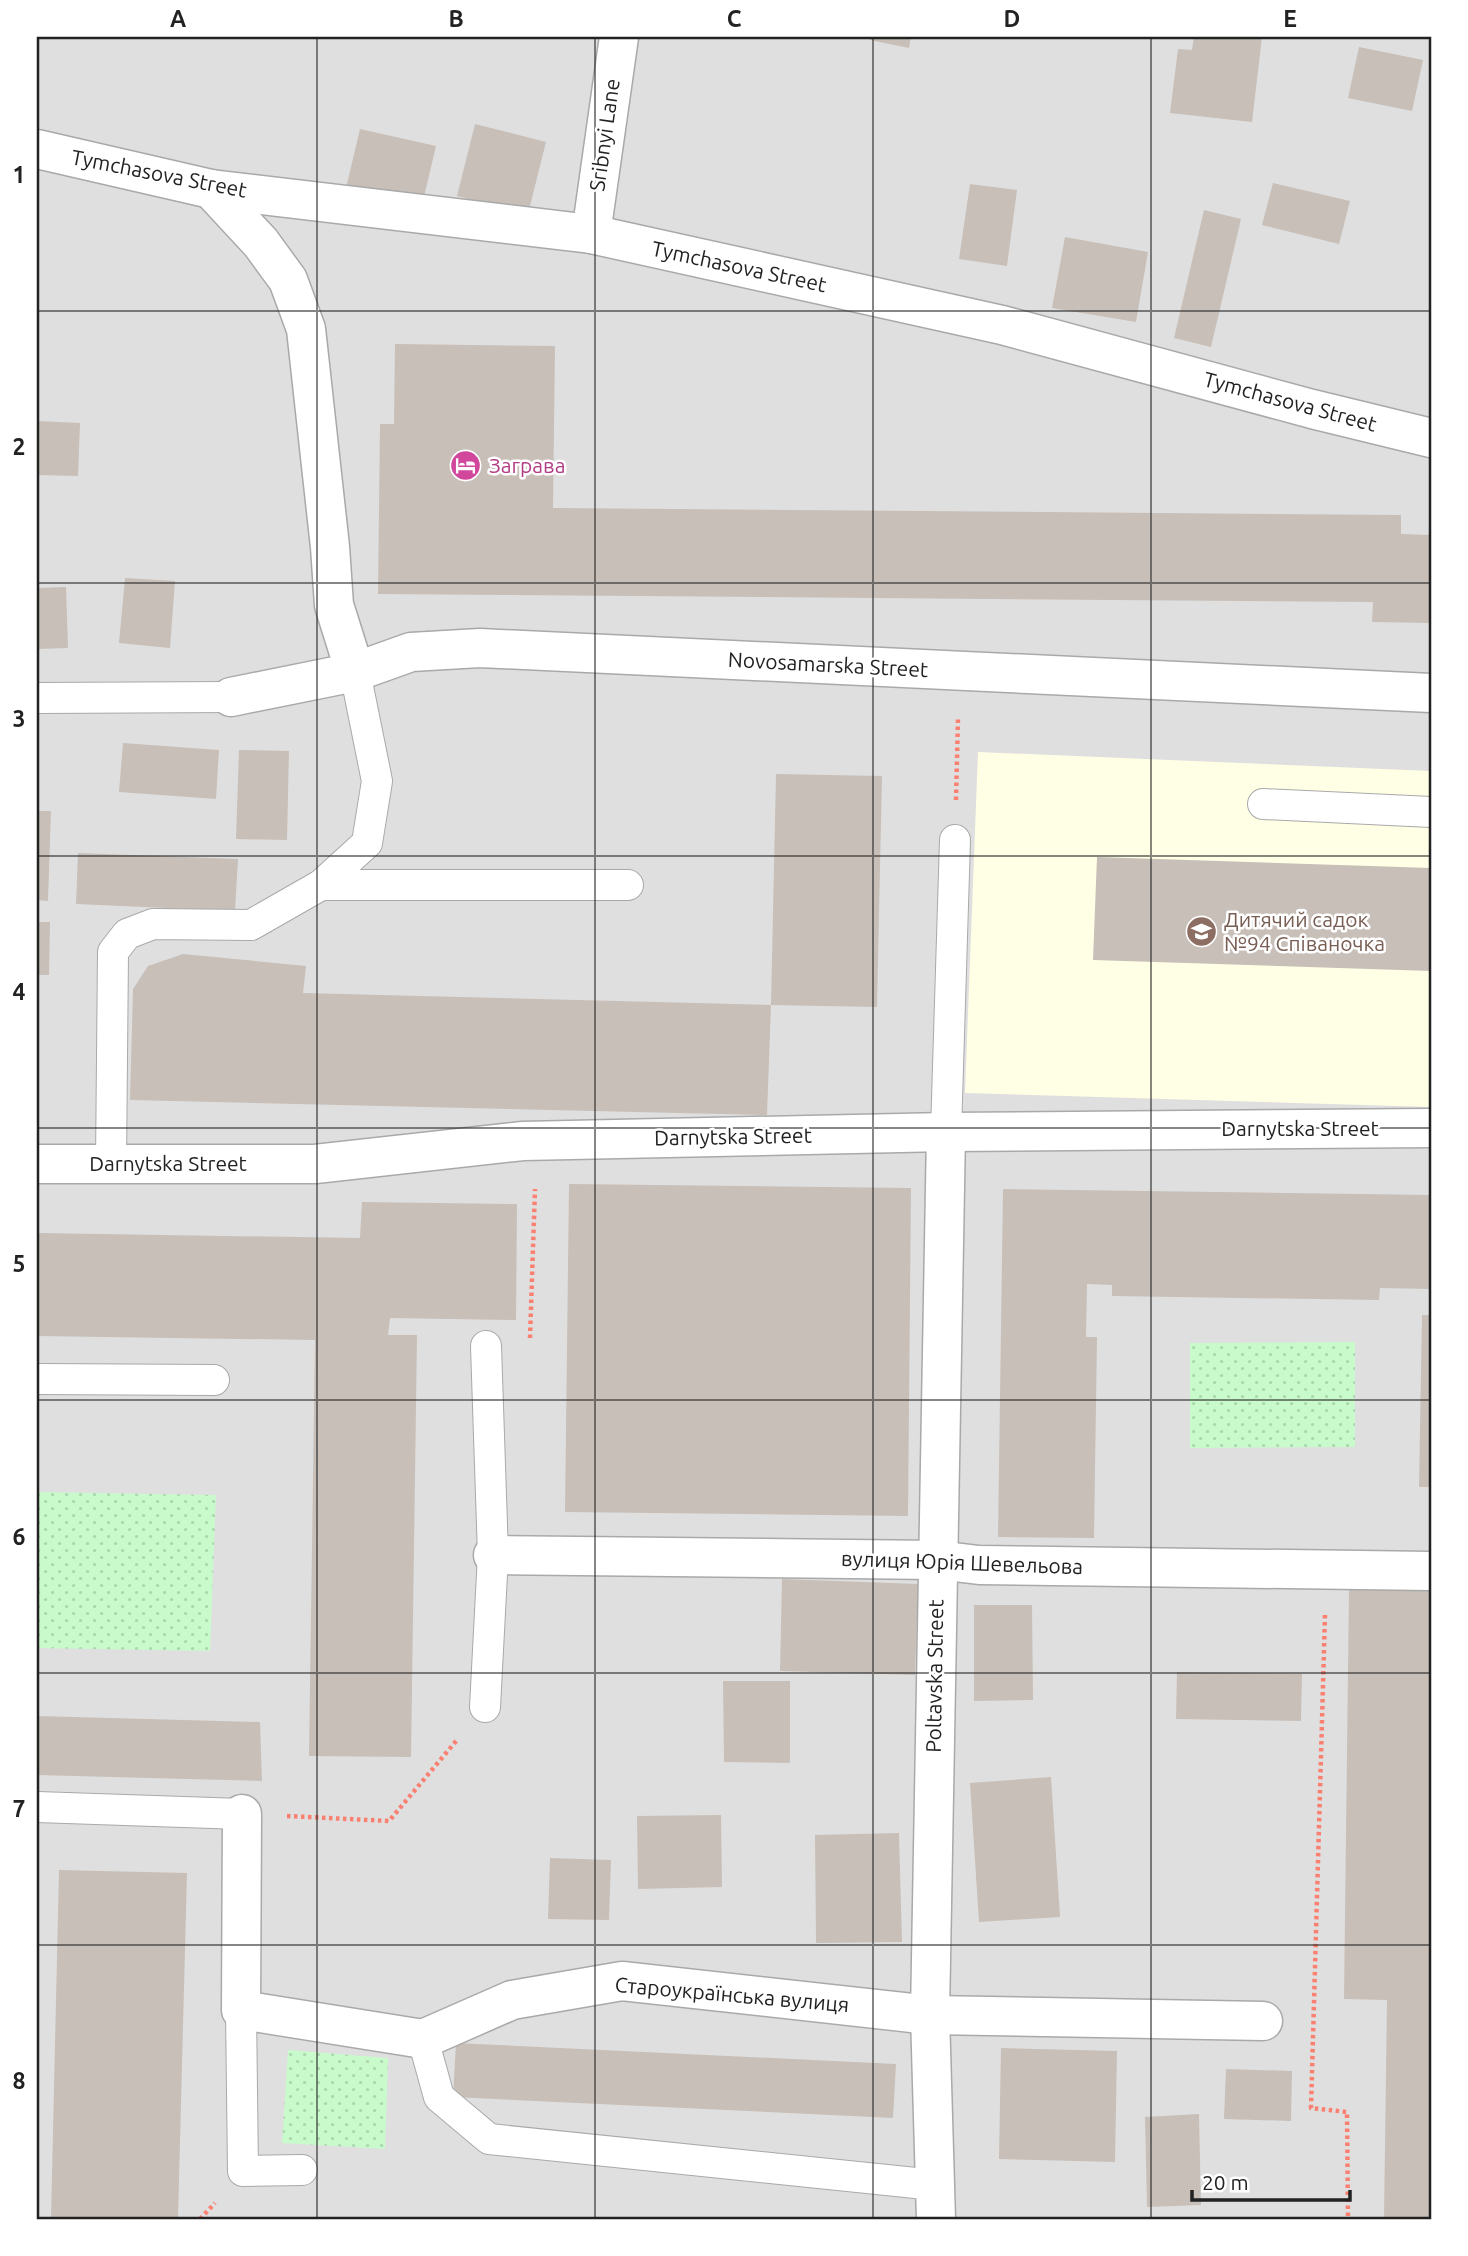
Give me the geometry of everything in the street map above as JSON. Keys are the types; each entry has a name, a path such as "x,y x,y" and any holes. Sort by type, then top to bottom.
{"street":[{"name":"Sribnyi Lane","path":"591,234 619,37"},
{"name":"Tymchasova Street","path":"37,149 211,189 591,234 1002,325 1312,409 1431,438"},
{"path":"211,189 261,243 288,280 306,329 328,521 334,605 355,672"},
{"name":"Novosamarska Street","path":"231,697 355,672 411,652 480,648 1431,693"},
{"name":"Darnytska Street","path":"37,1164 315,1164 537,1141 946,1132 1431,1128"},
{"name":"Poltavska Street","path":"935,2202 930,2015 946,1132"},
{"name":"вулиця Юрія Шевельова","path":"493,1555 937,1560 979,1565 1431,1571"},
{"path":"242,1814 241,2010 423,2039"},
{"name":"Староукраїнська вулиця","path":"423,2039 512,2000 622,1981 930,2015 1263,2021"}],"lane":[{"path":"111,1164 113,952 127,934 153,923 250,925 321,885 367,844 377,780 355,672"},
{"path":"37,698 231,697"},
{"path":"1262,804 1431,812"},
{"path":"946,1132 954,840"},
{"path":"321,885 628,885"},
{"path":"485,1707 493,1555 486,1346"},
{"path":"37,1379 214,1380"},
{"path":"37,1807 242,1814"},
{"path":"241,2010 243,2171 302,2170"},
{"path":"423,2039 439,2097 489,2139 935,2202"}],"path":[{"path":"954,840 960,671"},
{"path":"486,1346 530,1343 537,1141"},
{"path":"1327,1570 1311,2108 1347,2112 1348,2219"},
{"path":"242,1814 389,1821 485,1707"}],"shaded area":[{"path":"37,37 1431,37 1431,2219 37,2219"},
{"name":"Дитячий садок №94 Співаночка","path":"978,752 1431,771 1431,1107 965,1093"}],"green space":[{"path":"1355,1342 1355,1447 1190,1448 1190,1343"},
{"path":"37,1492 216,1495 210,1651 37,1648"},
{"path":"288,2050 388,2058 385,2149 282,2143"}],"building":[{"path":"871,37 911,37 909,48 870,40"},
{"path":"1194,37 1262,37 1252,122 1170,113 1178,49 1192,50"},
{"path":"1359,47 1423,60 1412,111 1348,98"},
{"path":"475,124 546,142 528,214 457,196"},
{"path":"360,129 436,146 422,205 346,188"},
{"path":"1273,183 1350,201 1339,244 1262,225"},
{"path":"970,184 1017,190 1007,266 959,259"},
{"path":"1204,210 1241,219 1211,347 1174,338"},
{"path":"1065,237 1148,252 1136,322 1052,308"},
{"path":"395,344 555,346 553,508 1401,515 1401,534 1431,535 1431,623 1372,622 1373,602 378,594 380,424 394,424"},
{"path":"37,421 80,423 78,476 37,475"},
{"path":"125,578 175,581 170,648 119,643"},
{"path":"66,587 68,648 37,649 37,588"},
{"path":"123,743 219,750 216,799 119,792"},
{"path":"239,750 289,751 287,840 236,839"},
{"path":"776,774 882,776 877,1007 771,1005"},
{"path":"37,811 51,811 48,901 37,900"},
{"path":"78,853 238,859 235,911 76,904"},
{"path":"1097,857 1431,868 1431,971 1093,960"},
{"path":"37,922 50,922 49,975 37,975"},
{"path":"183,954 306,966 303,993 771,1005 767,1115 130,1100 133,989 148,966"},
{"path":"569,1184 911,1188 908,1516 565,1512"},
{"path":"1003,1189 1431,1195 1431,1289 1380,1288 1379,1300 1112,1296 1112,1285 1087,1284 1086,1337 1097,1337 1094,1538 998,1537"},
{"path":"362,1202 517,1204 516,1320 390,1318 388,1335 417,1335 411,1757 309,1756 315,1340 37,1336 37,1233 360,1238"},
{"path":"1422,1315 1431,1315 1431,1487 1419,1487"},
{"path":"782,1579 918,1584 915,1675 780,1671"},
{"path":"1349,1588 1431,1589 1431,2219 1384,2219 1387,2000 1344,1999"},
{"path":"974,1605 1032,1605 1033,1700 974,1701"},
{"path":"1177,1672 1302,1674 1301,1721 1176,1719"},
{"path":"723,1681 790,1681 790,1763 724,1762"},
{"path":"37,1716 260,1722 262,1781 37,1775"},
{"path":"1051,1777 1060,1917 979,1922 970,1783"},
{"path":"721,1815 722,1887 638,1889 637,1816"},
{"path":"899,1833 902,1942 816,1943 815,1835"},
{"path":"550,1858 611,1860 609,1920 548,1919"},
{"path":"59,1870 187,1873 178,2219 51,2219"},
{"path":"456,2043 896,2064 893,2118 453,2097"},
{"path":"1001,2048 1117,2051 1115,2162 999,2159"},
{"path":"1226,2069 1292,2071 1291,2121 1224,2119"},
{"path":"1199,2114 1201,2205 1147,2207 1145,2117"}],"place":[{"name":"Заграва","path":"466,466"},
{"name":"Дитячий садок №94 Співаночка","path":"1201,932"}]}
